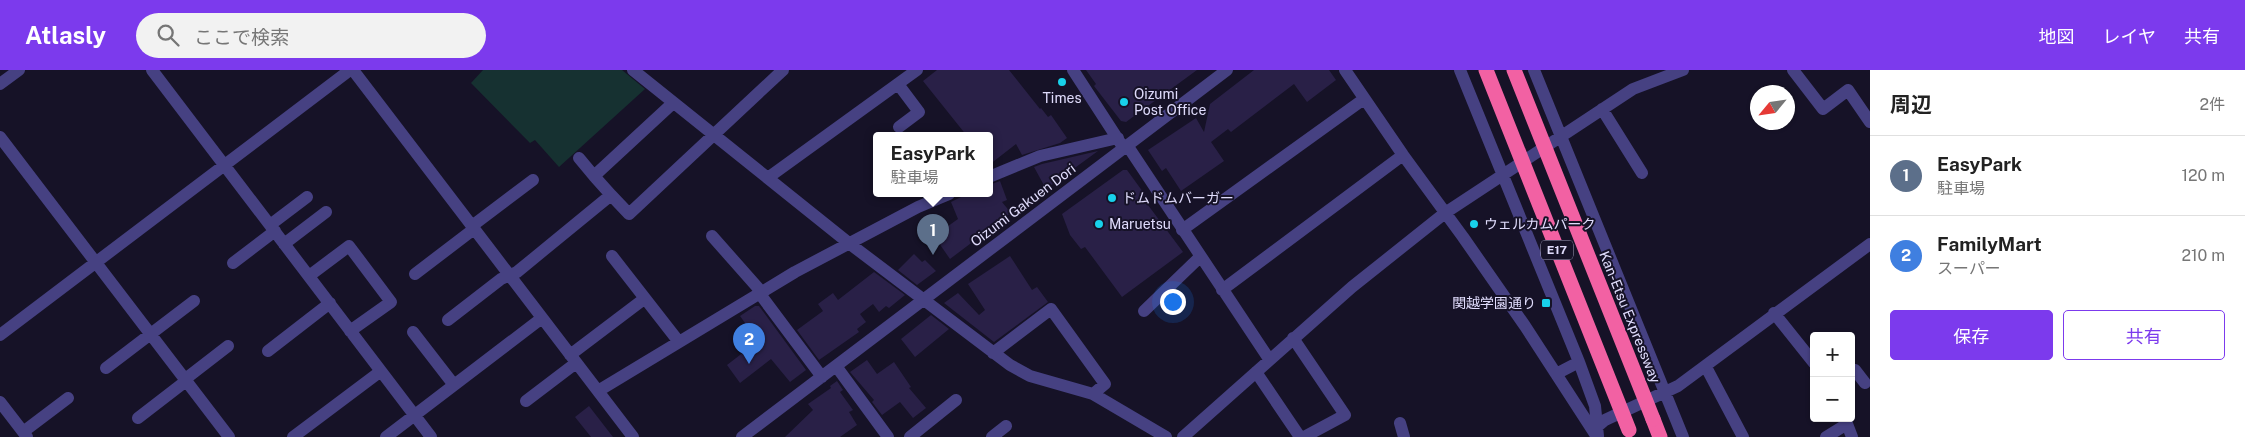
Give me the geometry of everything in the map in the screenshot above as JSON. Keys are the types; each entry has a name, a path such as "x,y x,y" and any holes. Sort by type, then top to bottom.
{"highway":[{"name":"E17","path":"1486,70 1630,433"},
{"name":"Kan-Etsu Expressway","path":"1514,70 1660,437"}],"street":[{"path":"0,84 19,70"},
{"path":"152,70 431,437"},
{"path":"0,336 352,70 632,437"},
{"path":"633,70 769,177 850,244 925,299 993,353 1030,376 1093,394 1166,437"},
{"path":"579,158 629,214 784,70"},
{"path":"769,177 902,78 917,70"},
{"path":"1073,70 1270,359"},
{"name":"Oizumi Gakuen Dori","path":"742,437 925,299 1123,144 1227,70"},
{"path":"1345,70 1403,155 1464,237 1598,433"},
{"path":"1460,70 1595,406 1598,433"},
{"path":"1534,70 1683,437"},
{"path":"1183,437 1352,287 1445,213 1633,89 1661,74 1683,70"},
{"path":"1793,70 1823,109 1848,90 1870,122"},
{"path":"899,127 919,112 902,78"},
{"path":"1182,230 1364,99"},
{"path":"594,176 673,103"},
{"path":"1602,109 1642,173"},
{"path":"0,137 228,437"},
{"path":"993,175 1040,156 1123,144"},
{"path":"1222,290 1403,155"},
{"path":"415,274 534,180"},
{"path":"448,320 500,279 517,272 611,196"},
{"path":"233,263 307,197"},
{"path":"598,391 795,272 918,207 943,197"},
{"path":"284,244 326,212"},
{"path":"712,236 758,288 822,376"},
{"path":"1598,433 1605,420 1665,393 1706,367 1774,313 1870,244"},
{"path":"309,276 349,246 391,302 350,330"},
{"path":"612,256 679,342"},
{"path":"1144,311 1200,257"},
{"path":"526,401 644,299"},
{"path":"106,368 194,301"},
{"path":"268,350 330,303"},
{"path":"993,353 1051,309 1105,384 1093,394"},
{"path":"1774,313 1810,358"},
{"path":"386,437 542,318"},
{"path":"413,332 454,385"},
{"path":"1256,372 1302,437 1345,415 1293,338"},
{"path":"138,418 228,346"},
{"path":"1556,374 1578,362"},
{"path":"836,366 888,437"},
{"path":"1706,367 1743,437"},
{"path":"1855,370 1865,383"},
{"path":"293,437 381,371"},
{"path":"0,402 25,435 68,398"},
{"path":"910,437 956,400"},
{"path":"1400,423 1404,437"},
{"path":"1826,437 1847,424 1852,437"},
{"path":"992,437 1006,426"}],"green space":[{"path":"483,70 622,70 645,89 559,167 535,140 530,143 471,83"}],"building":[{"path":"937,70 1009,70 1040,109 1048,117 1051,115 1067,138 1060,143 1022,155 1016,144 993,162 993,132 964,132 923,81"},
{"path":"1086,70 1197,70 1126,122 1121,121 1094,86 1096,84"},
{"path":"1254,70 1329,70 1336,80 1307,102 1294,84 1231,132 1228,129 1211,142 1224,161 1181,191 1166,168 1162,171 1148,150 1196,118 1204,132 1210,104"},
{"path":"1098,151 1046,189 1034,167 1042,164"},
{"path":"1123,170 1127,170 1151,203 1148,205 1183,252 1122,297 1085,247 1081,249 1070,235 1062,214"},
{"path":"1000,181 1007,200 1002,202 1011,213 950,259 934,236 958,219 951,202 961,197 993,197 993,184"},
{"path":"914,254 922,262 925,260 936,271 917,285 898,270"},
{"path":"1010,256 1032,290 1037,287 1048,302 994,342 944,303 958,293 979,315 985,310 968,284"},
{"path":"874,272 905,295 889,308 886,306 879,312 873,304 860,314 866,322 857,329 859,332 819,360 797,330 823,311 818,304 833,293 838,300"},
{"path":"755,306 759,306 806,370 790,382 771,359 740,383 727,365 758,341 740,316"},
{"path":"931,315 949,329 915,357 901,339"},
{"path":"867,360 877,374 894,362 911,387 909,388 926,408 913,418 900,402 882,415 872,402 874,400 850,372"},
{"path":"837,381 843,390 840,392 853,410 849,412 857,425 840,437 785,437 813,410 808,404 831,388 830,386"},
{"path":"589,406 613,437 591,437 575,417"}],"place":[{"name":"Times","path":"1062,82"},
{"name":"Oizumi Post Office","path":"1124,102"},
{"name":"ドムドムバーガー","path":"1112,198"},
{"name":"Maruetsu","path":"1099,224"},
{"name":"ウェルカムパーク","path":"1474,224"},
{"name":"EasyPark","path":"933,255"},
{"name":"関越学園通り","path":"1546,303"},
{"name":"FamilyMart","path":"749,364"}]}
